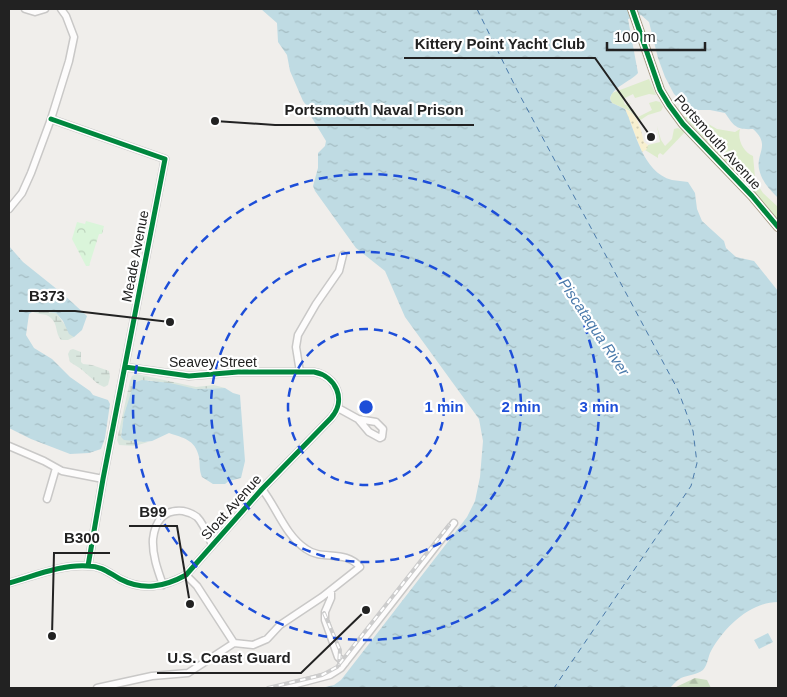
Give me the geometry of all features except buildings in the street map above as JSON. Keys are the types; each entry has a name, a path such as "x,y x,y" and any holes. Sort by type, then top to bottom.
{"main road":[{"name":"Portsmouth Avenue","path":"632,9 660,90 668,105 683,124 752,196 778,227"}],"street":[{"path":"25,9 35,12 45,9"},
{"path":"9,209 22,193 51,118 69,61 74,37 66,16 61,9"},
{"name":"Meade Avenue","path":"51,118 166,159 103,479 88,566"},
{"path":"300,372 296,347 298,335 316,304 339,271 344,255"},
{"name":"Seavey Street","path":"125,367 189,376 238,372 319,373 328,378 338,392 338,408"},
{"path":"338,408 358,418"},
{"name":"Sloat Avenue","path":"9,583 56,570 88,566 104,569 134,584 152,587 164,585 186,575 262,489 334,416 338,408"},
{"path":"9,446 69,474 103,479"},
{"path":"47,499 56,468"},
{"path":"96,688 152,676 188,673 234,642 253,645 267,639 280,625 331,590 360,567 350,558 314,553 306,550 289,531 262,489"},
{"path":"164,585 155,557 153,540 158,522 164,515 172,511 180,511 195,515 201,522 212,545"},
{"path":"281,688 330,675 338,670 454,523"},
{"path":"186,575 197,586 234,642"},
{"path":"331,590 331,598 324,620 338,657 345,663"}],"green space":[{"path":"649,79 656,95 649,94 635,98 633,94 623,99 625,105 631,103 629,105 631,109 633,109 638,117 652,110 649,103 656,101 660,102 663,107 661,111 648,115 639,121 630,111 612,103 610,99 612,93"},
{"path":"683,116 705,122 717,129 735,132 740,129 739,137 742,145 746,152 753,156 755,177 759,187 778,207 778,219"},
{"path":"657,126 665,146 672,139 674,129 678,128 685,132 663,155 660,153 658,158 645,150 648,145 660,142"},
{"path":"86,221 104,226 102,234 99,234 89,266 86,266 72,239 77,222 85,224"},
{"path":"32,311 56,313 74,337 68,340 61,340 55,323 51,318"},
{"path":"73,349 81,352 81,362 83,364 109,371 108,385 104,387 98,384 70,362 68,354"},
{"path":"137,374 196,387 214,385 225,388 196,389 148,380 133,400 127,412 121,437 132,441 148,442 135,446 119,445 117,440 130,381 132,376"},
{"path":"695,678 707,680 711,688 674,688"}],"sand":[{"path":"625,109 636,118 644,142 648,145 647,149 642,152"}],"water":[{"name":"Piscataqua River","path":"261,9 778,9 778,198 766,185 760,174 759,163 762,144 758,135 753,129 743,129 736,126 725,113 696,110 686,105 674,94 658,58 649,22 641,15 628,19 638,73 614,91 610,99 612,103 625,109 641,150 654,169 662,176 672,180 688,182 695,193 697,209 702,221 724,241 726,248 736,257 754,261 778,291 778,602 757,606 738,618 722,634 710,653 703,670 681,678 670,688 321,688 334,685 341,680 467,517 475,501 480,477 483,441 479,419 405,317 385,271 356,248 315,191 313,186 318,168 318,153 325,146 326,141 306,108 290,71 287,55 278,42 277,23"},
{"path":"9,246 23,262 87,316 82,330 74,337 69,334 63,321 56,313 35,310 29,314 26,335 34,348 52,359 70,377 93,395 108,400 110,404 105,438 101,449 89,453 70,454 9,428"},
{"path":"142,380 170,383 196,389 225,388 240,395 245,461 241,478 225,484 213,484 202,477 195,446 184,438 169,433 152,441 124,440 121,437 124,415 133,386 136,382"},
{"path":"768,633 773,642 759,649 754,640"}],"ferry route":[{"path":"477,9 517,90 678,390 693,431 697,463 691,486 554,688"}],"railway":[{"path":"268,688 322,675 337,667 449,525"},
{"path":"324,613 340,650 339,665"}],"cycle path":[{"path":"632,9 660,90 669,105 683,124 752,196 778,227"},
{"path":"51,119 165,159 88,566"},
{"path":"9,583 48,571 78,566 97,567 129,583 145,586 162,585 186,575 262,489 331,418 338,404 337,390 333,384 322,374 314,372 238,372 189,376 125,367"}],"place":[{"name":"Portsmouth Naval Prison","path":"215,121"},
{"name":"Kittery Point Yacht Club","path":"651,137"},
{"name":"B373","path":"170,322"},
{"name":"B99","path":"190,604"},
{"name":"U.S. Coast Guard","path":"366,610"},
{"name":"B300","path":"52,636"}]}
